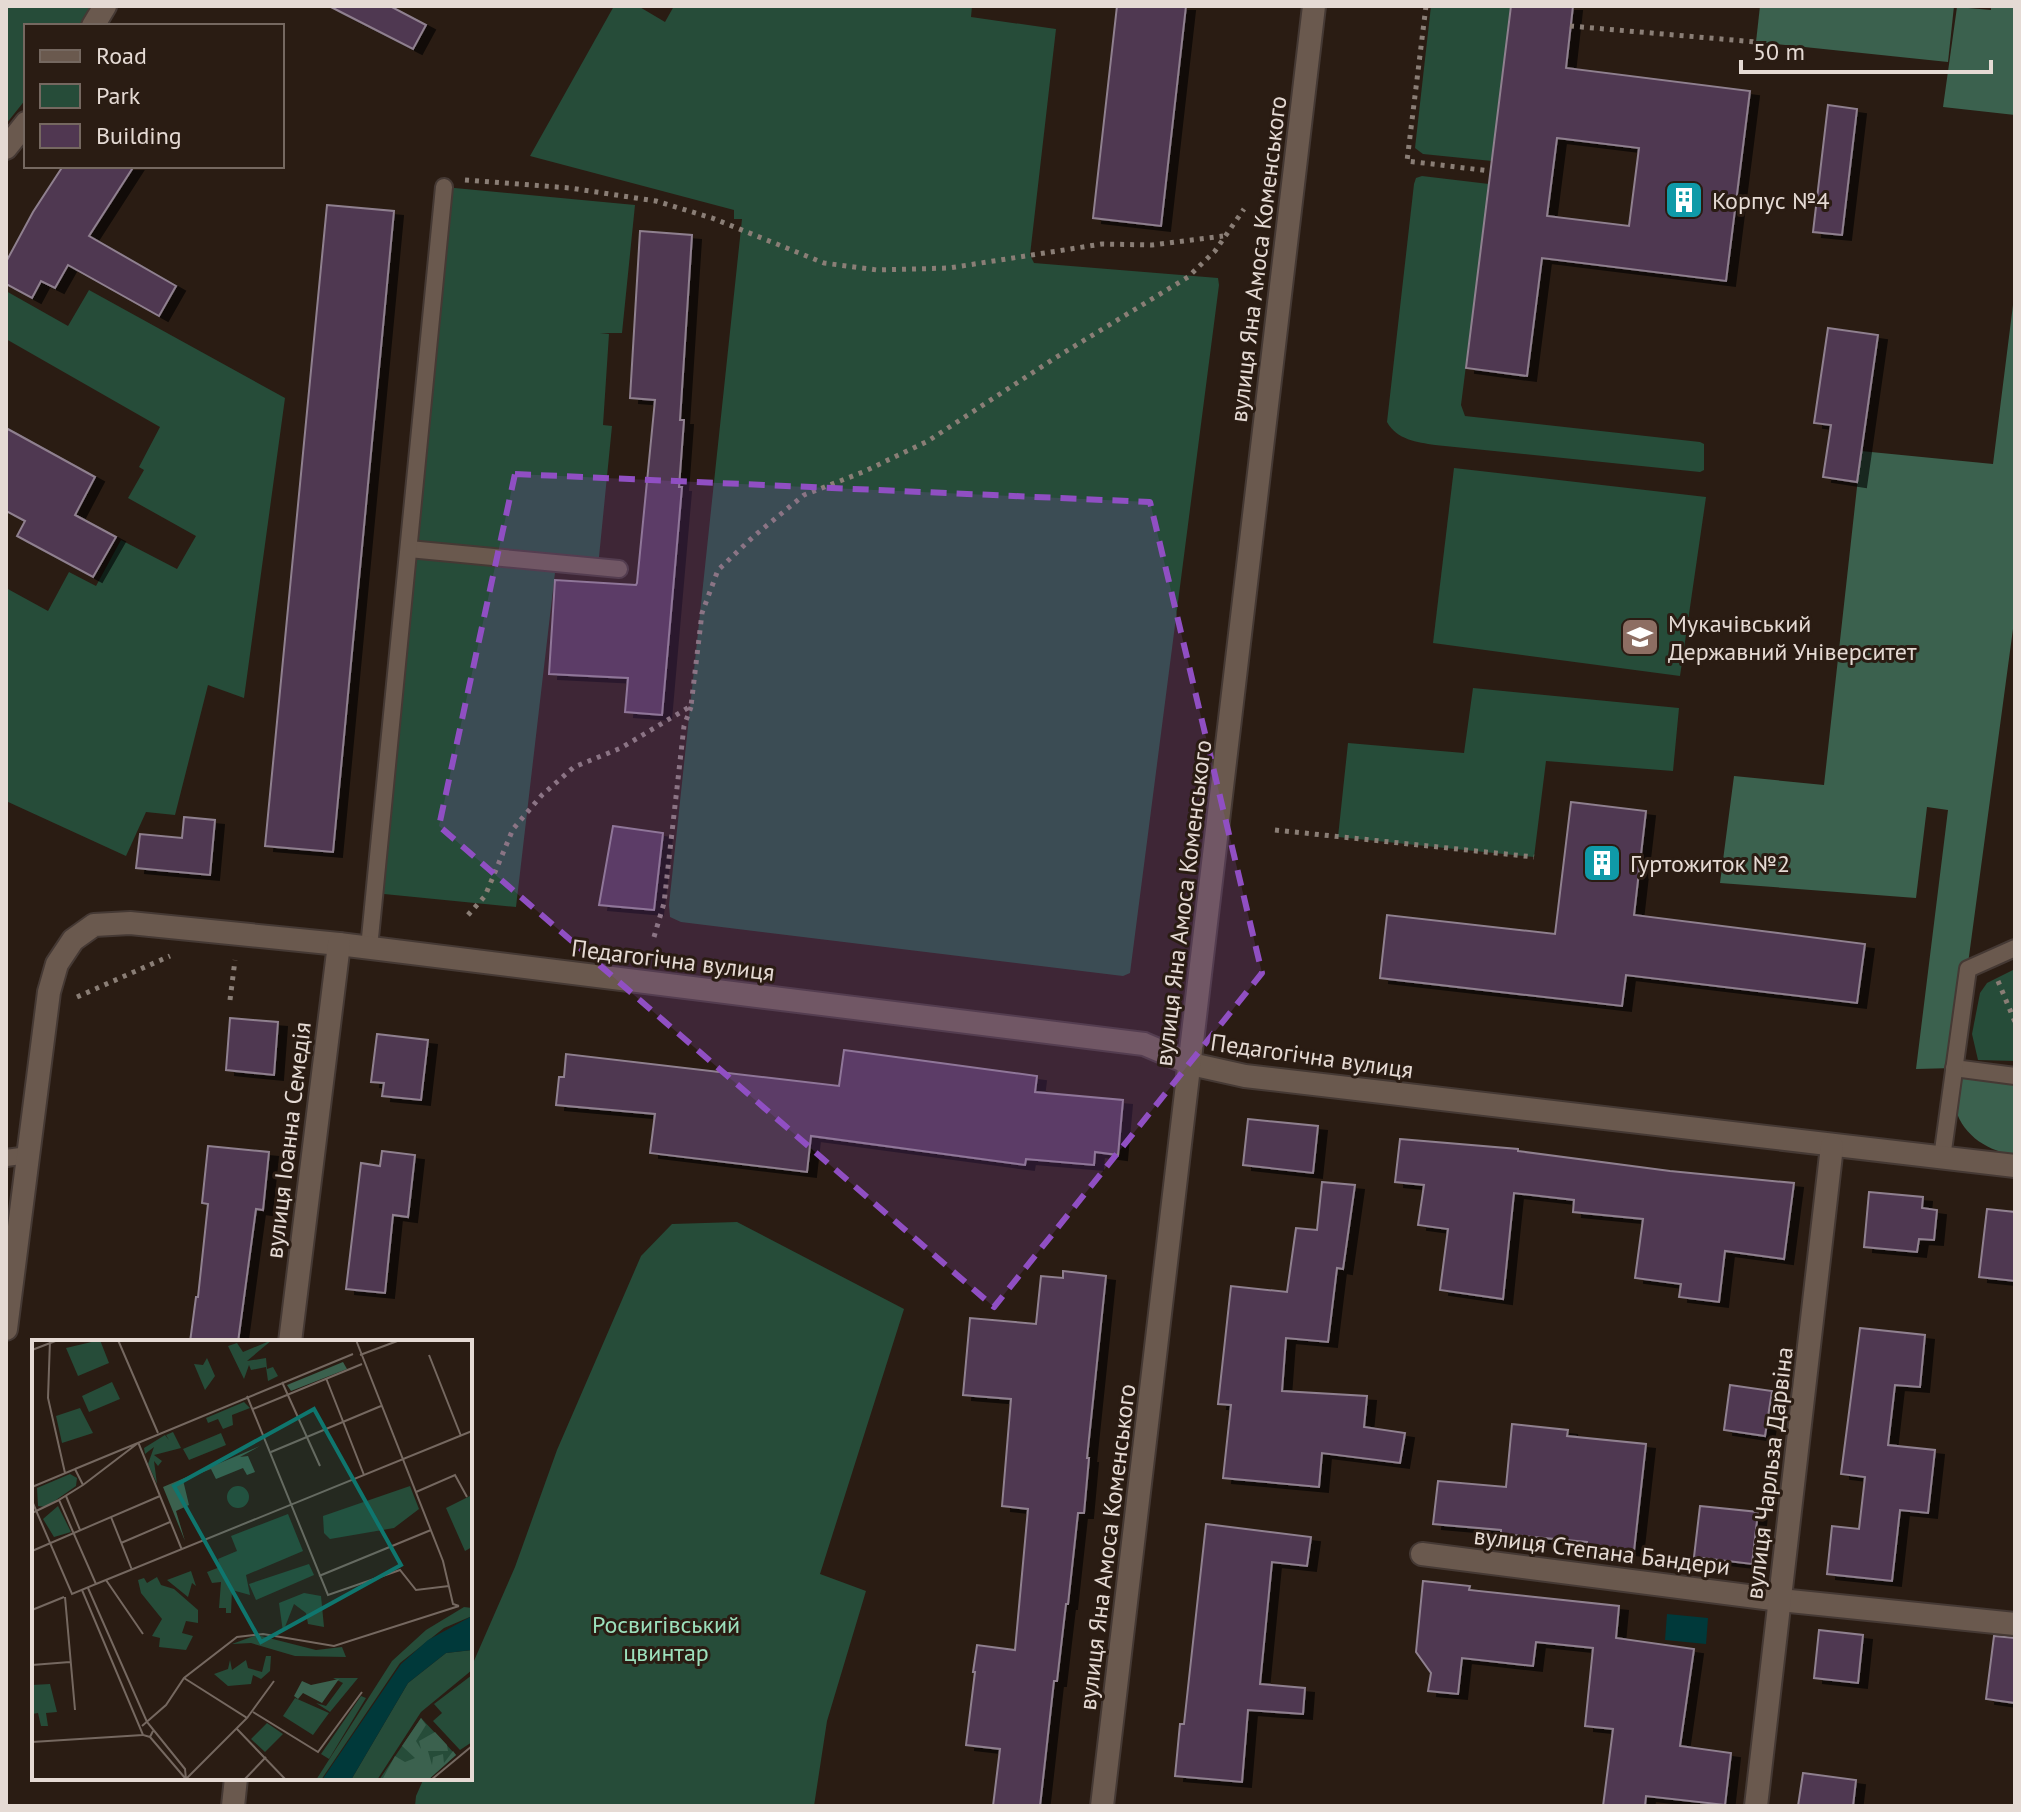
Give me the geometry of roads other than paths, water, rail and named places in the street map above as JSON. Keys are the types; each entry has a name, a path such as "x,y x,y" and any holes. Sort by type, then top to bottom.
{"street":[{"path":"94,24 105,6"},
{"name":"вулиця Яна Амоса Коменського","path":"1102,1806 1314,6"},
{"path":"6,148 24,126"},
{"name":"Педагогічна вулиця","path":"17,1156 57,964 73,940 94,925 130,923 339,944 1144,1044 1191,1064 1245,1076 2015,1166"},
{"name":"вулиця Іоанна Семедія","path":"290,1340 339,944"},
{"name":"вулиця Чарльза Дарвіна","path":"1756,1806 1832,1146"},
{"path":"6,1329 17,1156"},
{"name":"вулиця Степана Бандери","path":"1422,1554 1780,1600 2015,1624"},
{"path":"233,1806 236,1780"}],"lane":[{"path":"369,948 448,184"},
{"path":"409,549 619,569"},
{"path":"1942,1158 1968,969 2015,948"},
{"path":"1954,1068 2015,1076"}],"water":[{"path":"1667,1614 1708,1618 1706,1644 1665,1640"}],"place":[{"name":"Корпус №4","path":"1684,200"},
{"name":"Мукачівський Державний Університет","path":"1640,637"},
{"name":"Гуртожиток №2","path":"1602,863"}],"park label":[{"name":"Росвигівський цвинтар","path":"666,1638"}]}
